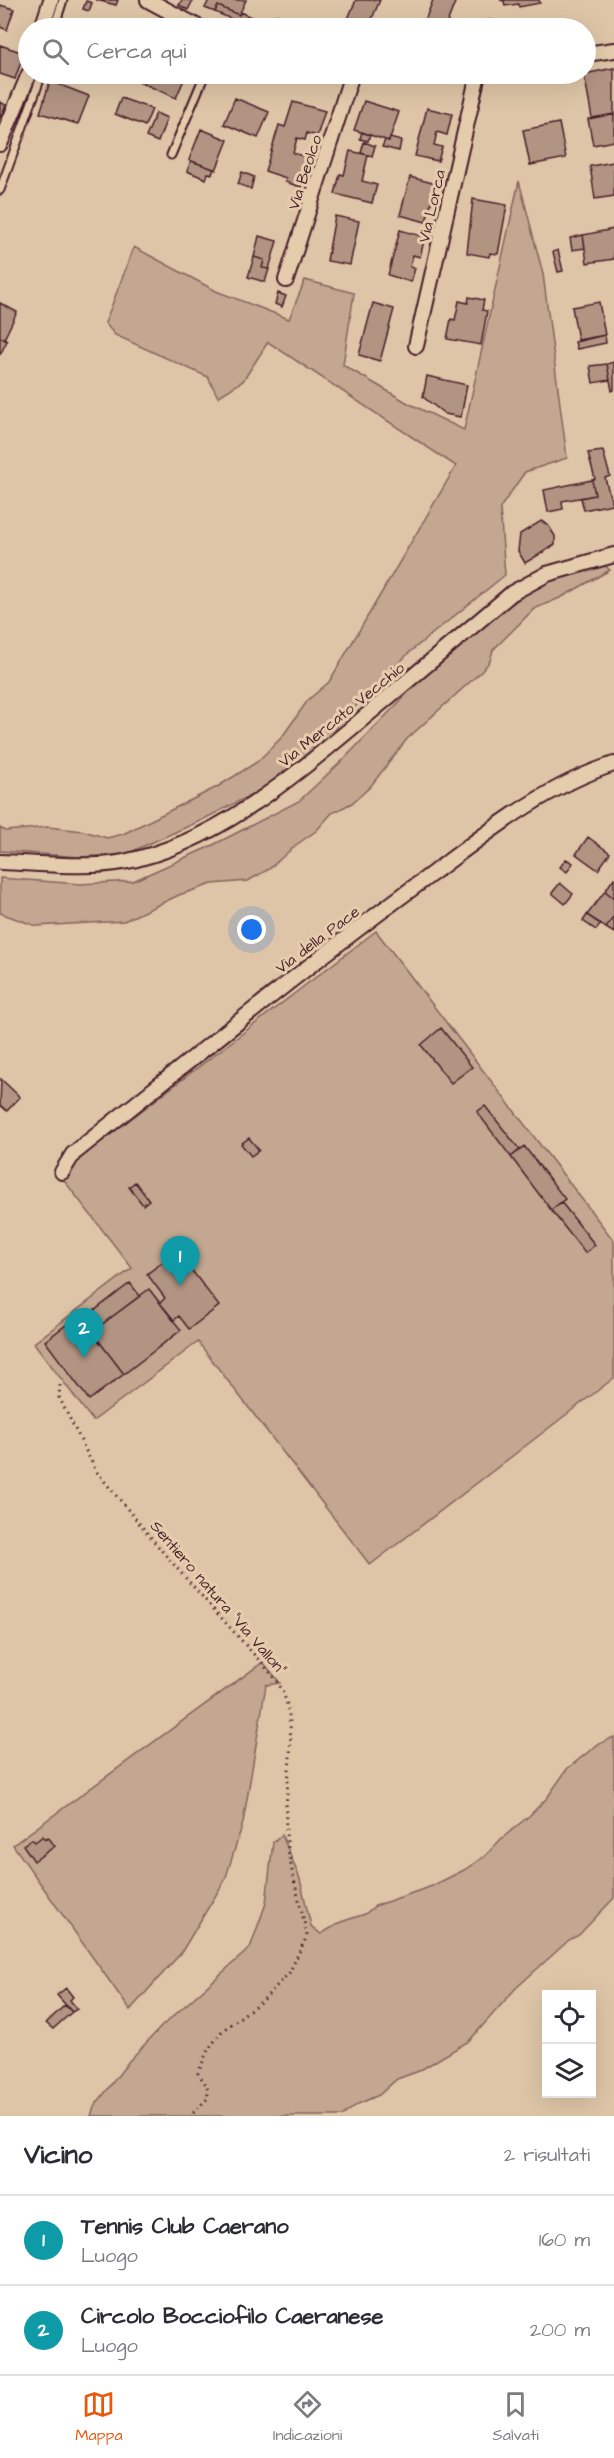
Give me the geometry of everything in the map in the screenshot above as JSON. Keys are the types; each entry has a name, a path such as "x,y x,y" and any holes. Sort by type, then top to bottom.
{"street":[{"path":"45,18 51,0"},
{"path":"148,0 181,18"},
{"path":"596,52 614,50"},
{"path":"0,144 25,84"},
{"name":"Via Beolco","path":"286,280 349,84"},
{"name":"Via Lorca","path":"416,346 476,84"},
{"name":"Via Mercato Vecchio","path":"0,862 120,863 151,856 195,837 242,810 305,768 512,593 548,574 614,555"},
{"name":"Via della Pace","path":"62,1172 73,1154 342,940 500,823 555,788 614,764"}],"lane":[{"path":"57,18 63,0"},
{"path":"0,190 38,84"},
{"path":"171,155 201,84"}],"path":[{"name":"Sentiero natura \"Via Vallon\"","path":"60,1385 59,1397 96,1471 167,1557 275,1678 284,1690 290,1714 286,1838 294,1886 307,1936 289,1973 264,1999 222,2031 208,2050 198,2073 207,2086 208,2098 190,2116"}],"shaded area":[{"path":"519,181 543,274 567,458 525,472 500,508 505,575 411,651 323,742 284,778 200,821 126,854 81,857 0,851 0,828 6,831 48,827 84,831 107,838 123,834 217,787 257,762 282,737 308,700 329,682 456,466 268,342 243,381 218,397 208,377 115,335 105,323 134,247 216,291 289,319 305,280 354,293 343,365 408,403 464,430"},
{"path":"603,564 610,570 562,597 534,609 493,650 490,661 482,671 407,739 370,787 352,803 332,813 316,831 269,869 248,881 212,884 179,895 124,921 36,926 0,913 0,878 80,884 133,881 211,846 299,801 343,760 429,671 499,613 543,581"},
{"path":"376,931 614,1241 614,1378 370,1565 198,1342 93,1421 34,1343 132,1268 59,1174"},
{"path":"263,1662 280,1683 266,1685 243,1823 225,1880 181,1953 130,2010 13,1845"},
{"path":"614,1737 614,1898 579,1935 569,1940 516,1988 469,2041 419,2071 397,2079 379,2095 358,2104 342,2116 91,2116 94,2107 129,2061 162,2026 250,1948 266,1903 273,1842 282,1835 300,1879 311,1926 321,1934 341,1922 365,1914 375,1906 432,1886 464,1870 485,1856 547,1798 567,1769 597,1745"}],"building":[{"path":"96,0 118,0 116,5"},
{"path":"182,0 193,0 188,10 179,5"},
{"path":"209,0 246,0 239,15 218,6 215,12 205,8"},
{"path":"356,0 380,0 372,18 348,18"},
{"path":"433,0 456,0 449,18 426,18"},
{"path":"500,0 539,0 540,3 519,7 518,4 505,6 504,1"},
{"path":"86,1 92,3 89,11 83,9"},
{"path":"0,5 14,9 7,30 0,27"},
{"path":"218,6 239,15 240,12 251,17 229,18 215,12"},
{"path":"0,45 18,51 18,70 15,79 0,74"},
{"path":"614,68 614,114 592,118 586,84 596,84 596,72"},
{"path":"49,84 58,84 89,96 78,124 40,113"},
{"path":"144,84 182,84 176,98"},
{"path":"121,98 152,109 145,126 115,114"},
{"path":"235,98 269,112 258,138 224,124"},
{"path":"364,101 399,112 389,141 354,130"},
{"path":"0,102 6,105 0,119"},
{"path":"293,102 325,111 317,136 307,133 305,140 297,138 293,153 310,158 301,187 285,182 286,178 265,171 279,125 285,127"},
{"path":"427,108 452,114 447,135 437,132 434,145 442,147 438,161 415,156"},
{"path":"156,113 167,118 158,142 146,137"},
{"path":"614,114 614,141 593,145 588,119"},
{"path":"559,123 566,158 530,165 523,130"},
{"path":"201,129 228,140 216,170 189,160"},
{"path":"362,132 370,135 368,141 360,139"},
{"path":"390,138 401,141 399,151 382,147 385,140 389,141"},
{"path":"364,142 375,146 372,156 361,153"},
{"path":"350,151 368,155 362,181 377,185 372,203 335,194 340,174 344,175"},
{"path":"191,161 214,169 212,174 208,173 206,179 187,171"},
{"path":"614,162 614,196 595,199 590,166"},
{"path":"242,172 254,177 251,189 238,184"},
{"path":"410,177 436,184 426,222 400,215"},
{"path":"473,199 507,205 498,254 490,253 489,257 467,253"},
{"path":"335,216 359,221 350,265 327,261"},
{"path":"614,229 614,259 587,263 583,235"},
{"path":"400,230 425,237 420,257 413,255 410,267 415,268 411,282 388,275"},
{"path":"583,235 585,248 572,250 570,238"},
{"path":"259,236 277,241 269,269 262,268 264,260 254,257"},
{"path":"558,250 563,271 558,272 553,252"},
{"path":"254,257 264,260 262,268 269,269 265,282 248,277"},
{"path":"278,293 286,296 282,307 275,304"},
{"path":"469,297 484,300 482,310 487,311 481,345 447,339 451,319 455,320 459,301 468,303"},
{"path":"599,302 605,335 578,340 572,307"},
{"path":"0,303 17,312 4,339 0,337"},
{"path":"373,303 394,309 380,361 359,355"},
{"path":"605,335 606,343 577,349 575,342"},
{"path":"0,337 7,341 0,355"},
{"path":"614,362 614,390 612,391 607,364"},
{"path":"607,364 610,380 593,383 590,366"},
{"path":"427,376 467,385 461,417 445,414 423,397"},
{"path":"603,451 610,476 605,478 612,504 584,510 581,498 595,495 592,480 595,479 588,453"},
{"path":"592,480 595,495 562,501 563,509 548,512 544,490"},
{"path":"541,521 548,525 555,536 555,545 525,563 518,551 520,534"},
{"path":"588,837 610,853 598,870 576,854"},
{"path":"566,859 573,863 567,872 560,867"},
{"path":"614,878 614,898 605,891"},
{"path":"560,883 573,894 565,904 552,893"},
{"path":"605,891 614,898 614,916 606,928 587,915"},
{"path":"587,915 601,924 596,930 583,921"},
{"path":"614,916 614,933 606,928"},
{"path":"441,1028 472,1067 451,1083 421,1045"},
{"path":"1,1079 20,1097 7,1111 0,1105"},
{"path":"485,1106 520,1150 511,1157 477,1112"},
{"path":"249,1138 259,1150 251,1156 241,1144"},
{"path":"524,1146 565,1199 551,1210 511,1157"},
{"path":"135,1182 149,1200 143,1205 129,1187"},
{"path":"561,1202 595,1245 585,1253 551,1210"},
{"path":"177,1251 219,1306 189,1329 179,1316 174,1320 160,1303 165,1298 147,1274"},
{"path":"130,1283 140,1296 94,1330 89,1324 98,1316 94,1311"},
{"path":"149,1289 181,1330 124,1374 92,1332"},
{"path":"79,1315 124,1374 89,1400 45,1341"},
{"path":"43,1836 45,1839 48,1837 55,1846 34,1861 23,1845 32,1839 35,1842"},
{"path":"66,1988 73,1997 70,2000 77,2009 72,2012 57,1995"},
{"path":"65,2005 72,2012 53,2029 46,2023"}],"place":[{"name":"Tennis Club Caerano","path":"180,1286"},
{"name":"Circolo Bocciofilo Caeranese","path":"84,1358"}]}
